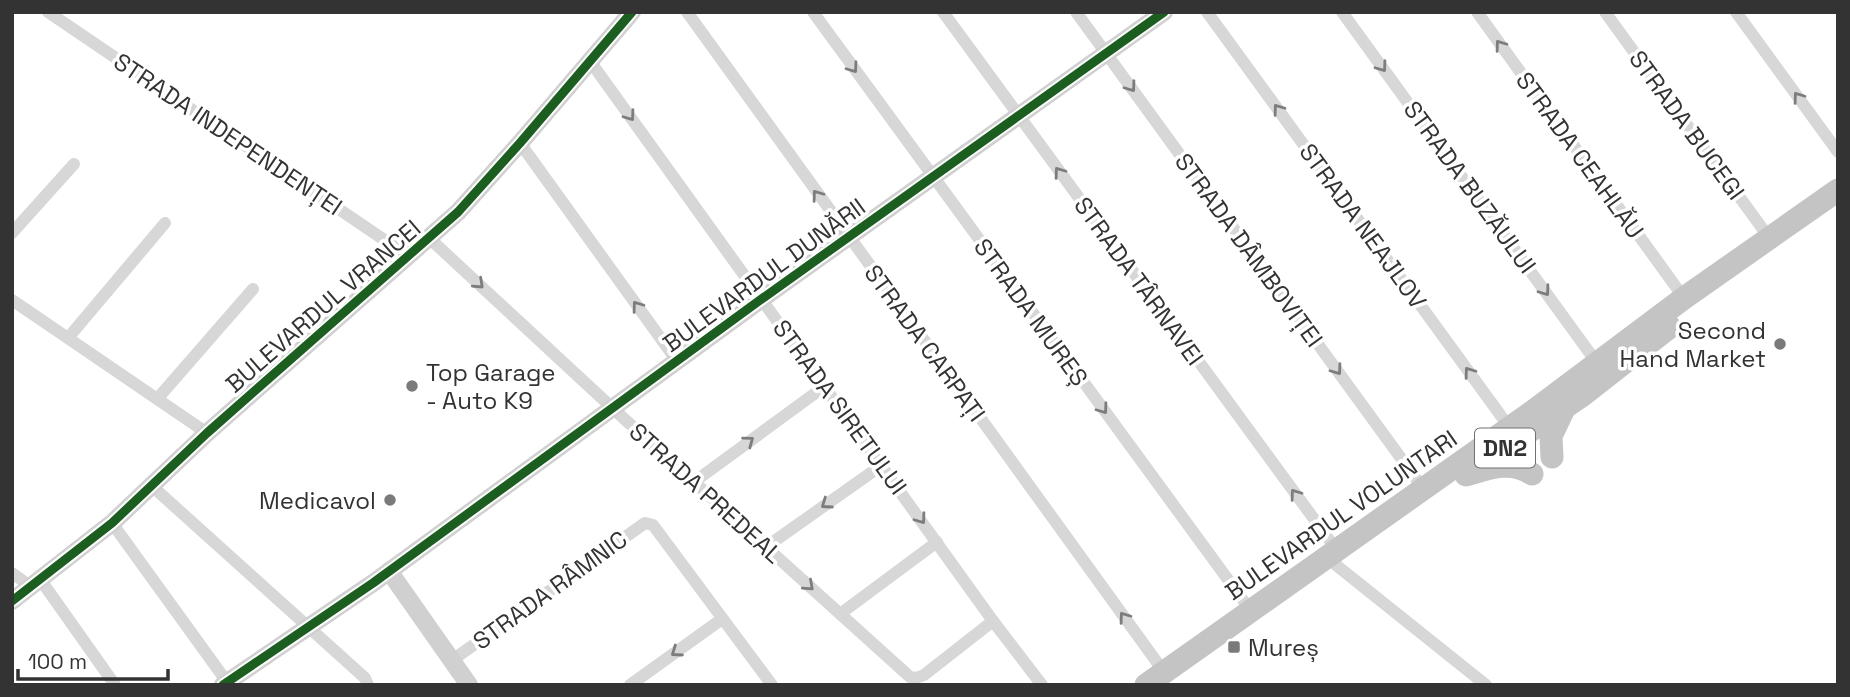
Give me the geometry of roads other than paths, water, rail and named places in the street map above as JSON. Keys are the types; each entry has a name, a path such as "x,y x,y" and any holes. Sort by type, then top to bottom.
{"highway":[{"name":"BULEVARDUL VOLUNTARI","path":"1159,680 1251,611 1466,475 1597,363 1838,190"},
{"name":"BULEVARDUL VOLUNTARI","path":"1159,680 1336,557 1422,487 1514,433 1564,408 1695,308 1838,206"},
{"path":"1552,457 1551,436 1564,408"},
{"path":"1466,475 1509,465 1524,468 1532,474"}],"street":[{"name":"STRADA INDEPENDENȚEI","path":"48,12 408,257"},
{"name":"BULEVARDUL VRANCEI","path":"12,601 112,523 207,433 457,212 520,144 632,12"},
{"name":"STRADA CARPAȚI","path":"687,12 1159,680"},
{"name":"STRADA MUREȘ","path":"813,12 1251,611"},
{"name":"STRADA TÂRNAVEI","path":"943,12 1336,557 1486,685"},
{"name":"STRADA DÂMBOVIȚEI","path":"1076,12 1422,487"},
{"name":"BULEVARDUL DUNĂRII","path":"225,683 389,571 762,298 1164,12"},
{"name":"STRADA NEAJLOV","path":"1207,12 1514,433"},
{"name":"STRADA BUZĂULUI","path":"1342,12 1597,363"},
{"name":"STRADA CEAHLĂU","path":"1477,12 1684,298"},
{"name":"STRADA BUCEGI","path":"1605,12 1770,239"},
{"path":"1736,12 1838,152"},
{"name":"STRADA SIRETULUI","path":"590,61 1041,685"},
{"path":"520,144 677,361"},
{"path":"12,233 74,164"},
{"path":"68,338 165,223"},
{"name":"STRADA PREDEAL","path":"429,238 613,409 910,677 916,678 993,621"},
{"path":"158,398 253,289"},
{"path":"12,300 207,433"},
{"path":"694,482 825,386"},
{"path":"766,547 882,465"},
{"path":"153,487 365,678 368,685"},
{"path":"112,523 225,683"},
{"name":"STRADA RÂMNIC","path":"451,661 645,523 653,525 722,619"},
{"path":"841,614 937,542"},
{"path":"389,571 469,685"},
{"path":"12,573 35,582 115,685"},
{"path":"630,685 722,619 769,681 755,685"}],"place":[{"name":"Second Hand Market","path":"1780,344"},
{"name":"Top Garage - Auto K9","path":"412,386"},
{"name":"Medicavol","path":"390,500"},
{"name":"Mureș","path":"1234,647"}]}
